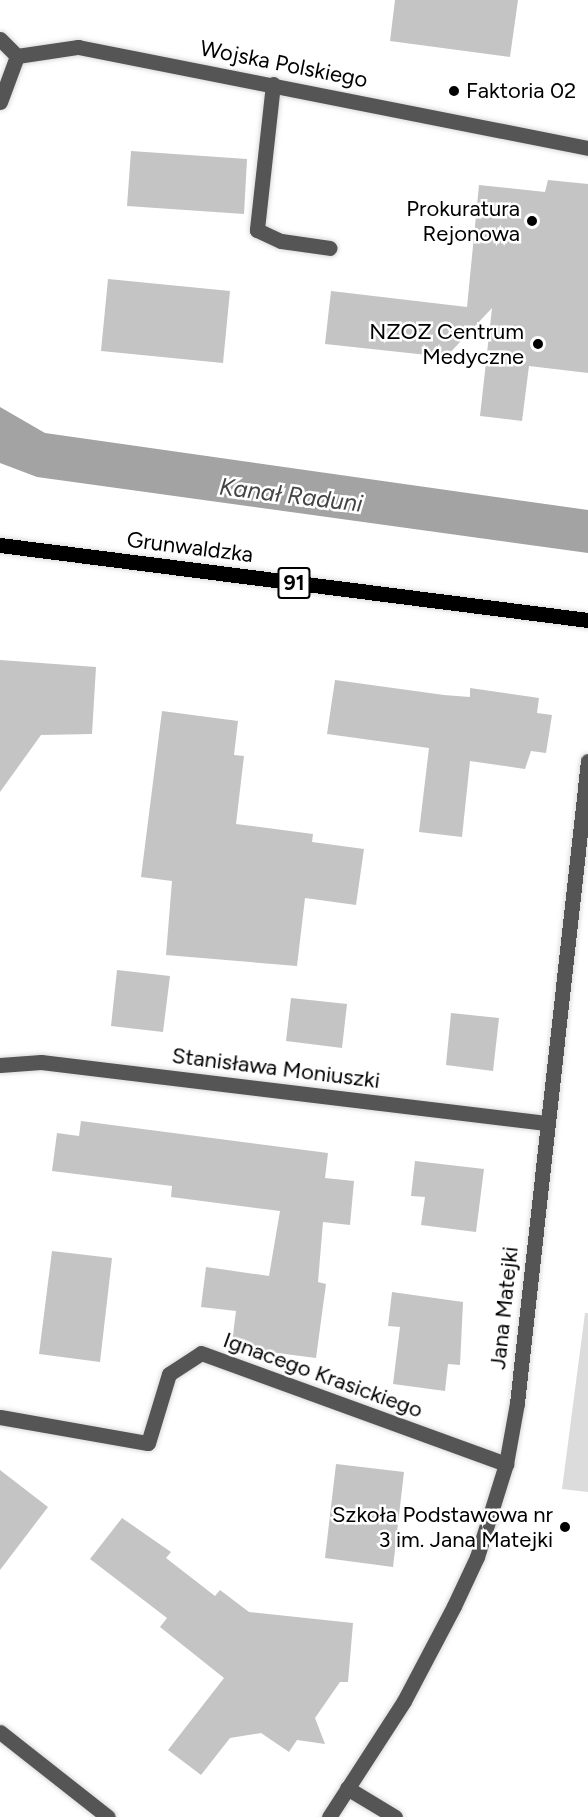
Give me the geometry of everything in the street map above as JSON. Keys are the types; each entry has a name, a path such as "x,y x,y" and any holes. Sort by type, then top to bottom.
{"main road":[{"name":"Grunwaldzka","path":"0,545 588,620"}],"street":[{"path":"0,39 17,56 0,102"},
{"name":"Wojska Polskiego","path":"17,56 78,47 588,148"},
{"path":"273,84 257,230 281,241 330,248"},
{"name":"Jana Matejki","path":"329,1817 404,1701 454,1606 477,1557 506,1464 517,1402 546,1123 588,761"},
{"name":"Stanisława Moniuszki","path":"0,1065 41,1062 546,1123"},
{"name":"Ignacego Krasickiego","path":"0,1417 148,1443 169,1374 201,1353 506,1464"},
{"path":"0,1732 108,1817"},
{"path":"347,1788 395,1817"}],"shaded area":[{"path":"585,1313 588,1313 588,1492 562,1489"}],"water":[{"name":"Kanał Raduni","path":"0,407 45,433 588,510 588,553 37,477 0,463"}],"building":[{"path":"395,0 518,0 510,57 390,41"},
{"path":"131,151 247,159 244,214 127,206"},
{"path":"548,180 588,184 588,373 529,366 522,421 480,416 492,308 446,357 325,344 331,291 467,307 479,185 545,192"},
{"path":"108,279 230,291 223,363 101,351"},
{"path":"0,660 96,667 92,734 41,735 0,792"},
{"path":"335,680 444,695 470,697 470,688 539,698 537,713 552,715 546,753 531,751 525,769 470,761 462,837 419,832 429,748 327,734"},
{"path":"162,711 238,721 234,755 244,756 236,824 313,834 312,842 364,849 356,905 305,898 297,966 166,955 172,881 141,877"},
{"path":"117,970 170,976 163,1032 111,1026"},
{"path":"291,998 347,1004 342,1048 286,1041"},
{"path":"451,1013 499,1018 493,1071 446,1065"},
{"path":"81,1121 328,1153 325,1178 354,1181 350,1225 323,1222 318,1282 326,1284 316,1358 247,1349 248,1344 232,1342 236,1311 201,1307 206,1267 269,1276 280,1211 171,1197 172,1186 52,1171 57,1133 79,1136"},
{"path":"415,1161 484,1169 476,1232 421,1225 425,1197 411,1196"},
{"path":"52,1251 112,1258 100,1362 39,1354"},
{"path":"392,1292 463,1302 460,1365 448,1364 445,1391 393,1384 400,1327 388,1326"},
{"path":"336,1464 404,1472 393,1567 325,1558"},
{"path":"0,1470 48,1507 0,1570"},
{"path":"122,1518 171,1552 166,1558 215,1596 220,1590 249,1612 353,1623 348,1682 340,1682 315,1718 325,1744 297,1740 289,1752 261,1733 230,1738 201,1775 168,1750 224,1678 160,1627 167,1618 90,1559"}],"place":[{"name":"Faktoria 02","path":"454,91"},
{"name":"Prokuratura Rejonowa","path":"532,221"},
{"name":"NZOZ Centrum Medyczne","path":"538,344"},
{"name":"Szkoła Podstawowa nr 3 im. Jana Matejki","path":"565,1527"}]}
